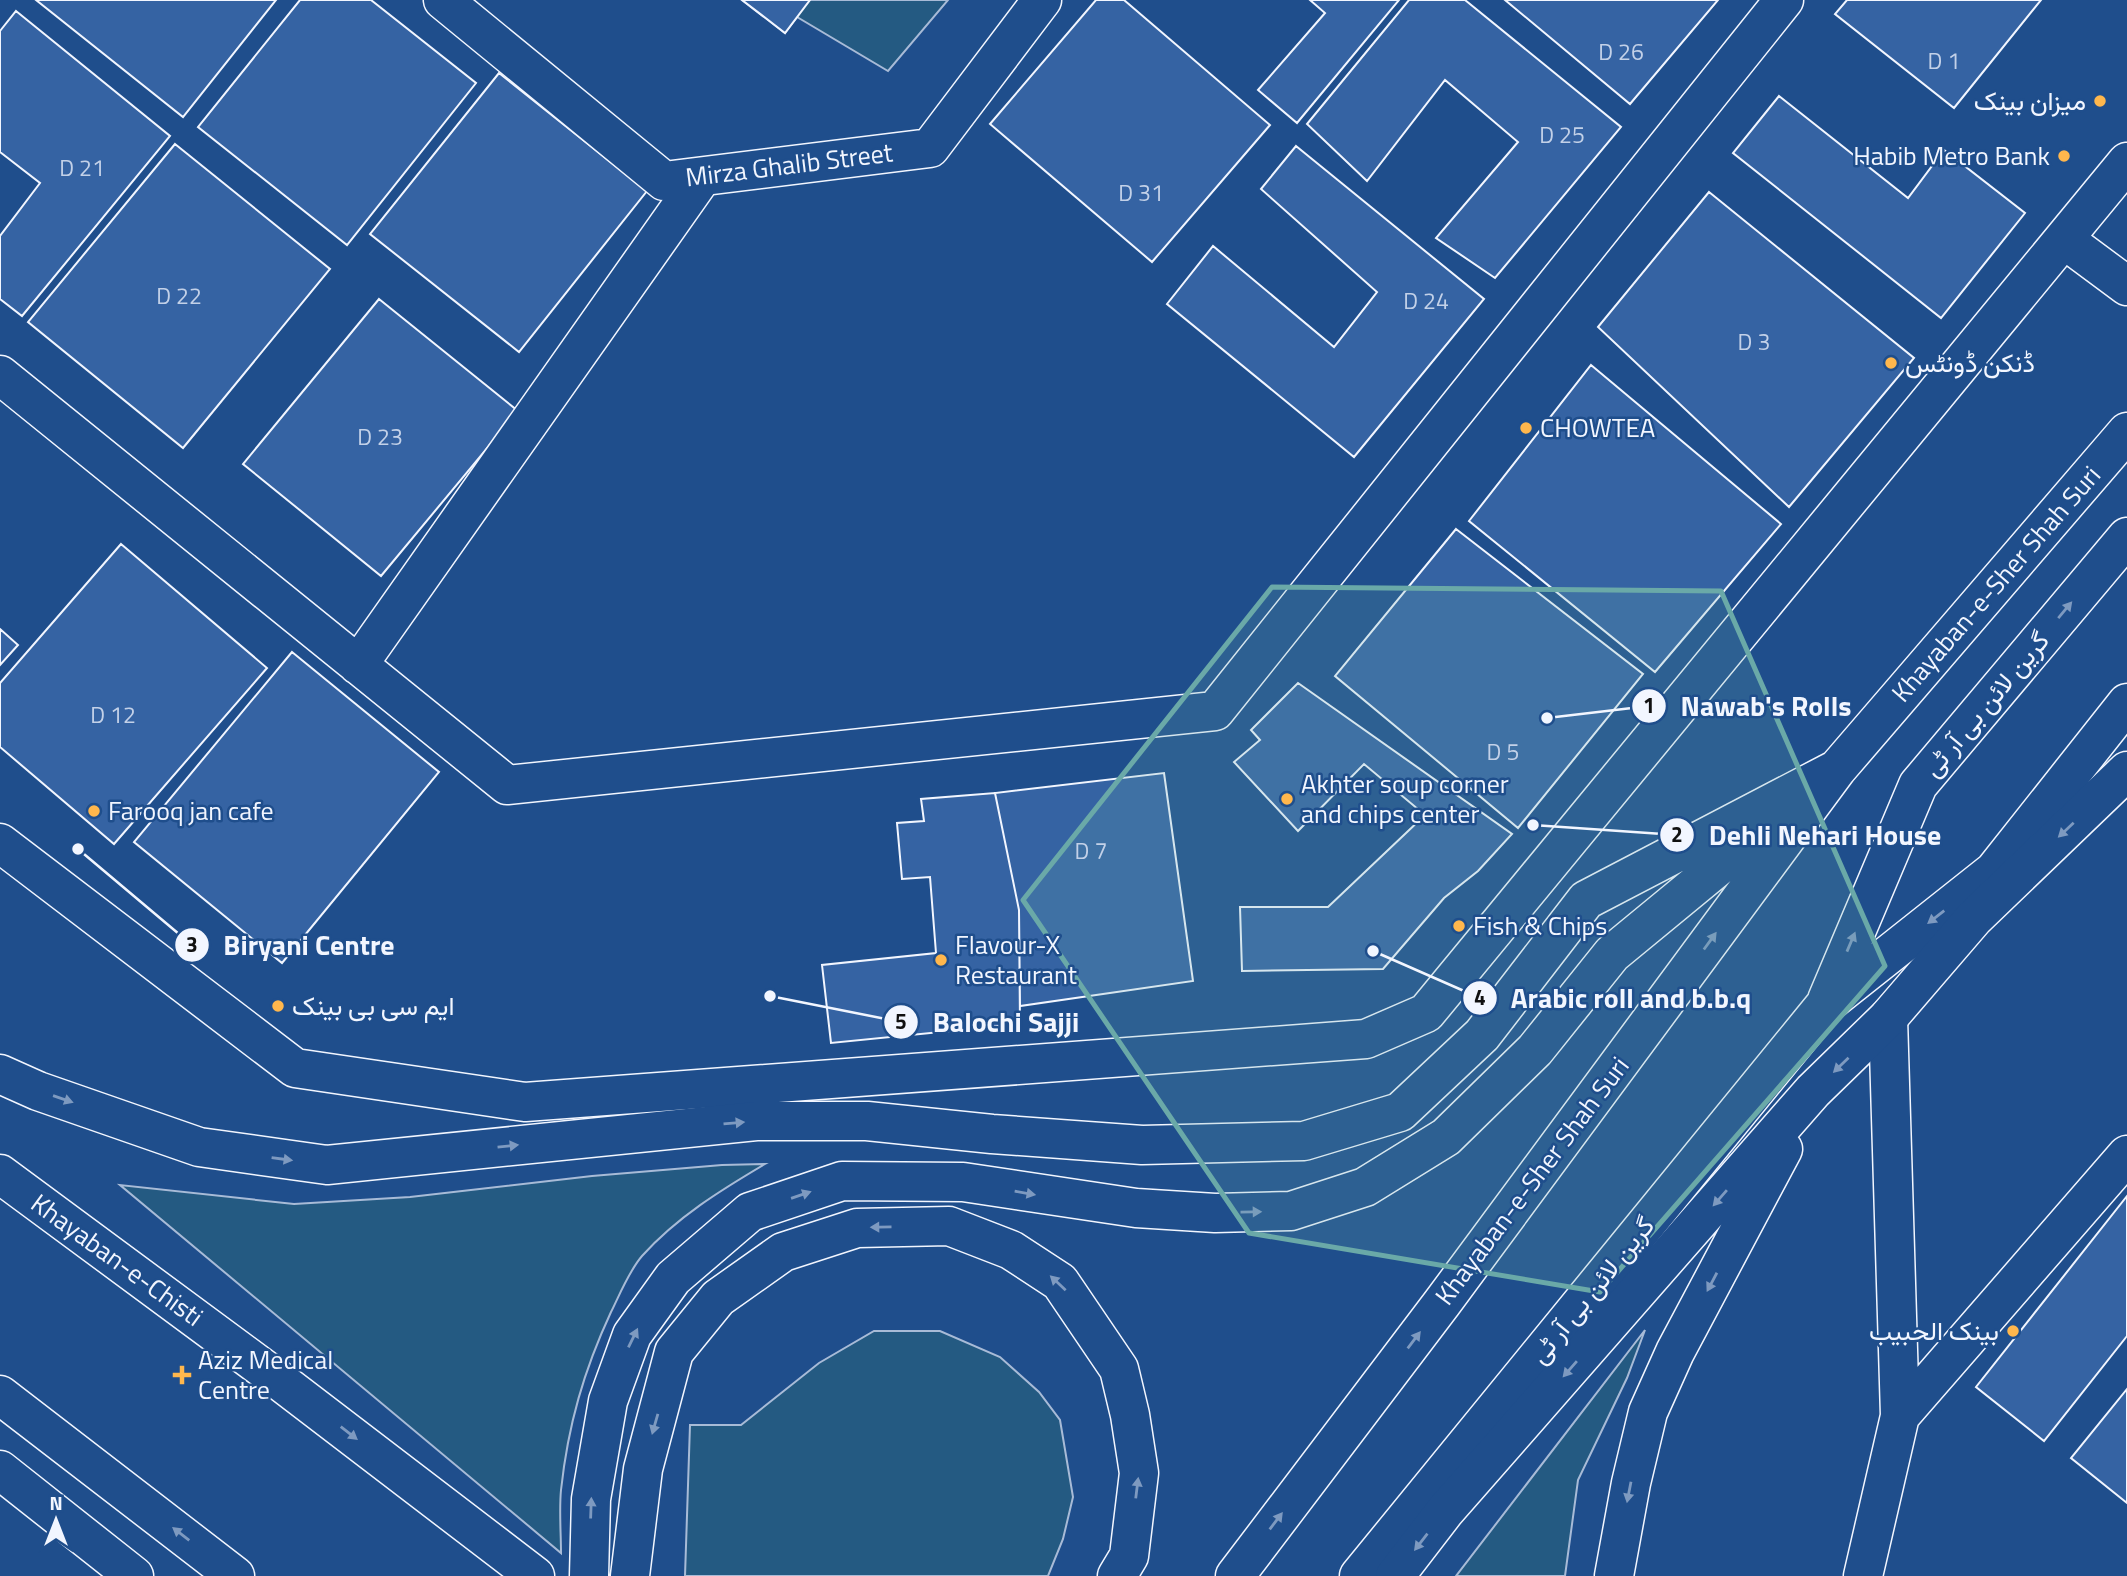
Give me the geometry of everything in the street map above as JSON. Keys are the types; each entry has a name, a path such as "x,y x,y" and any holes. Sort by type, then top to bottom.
{"main road":[{"name":"Mirza Ghalib Street","path":"443,0 664,181 930,148 1042,0"},
{"path":"0,374 507,785 1215,711 1784,0"},
{"path":"0,843 295,1068 525,1102 1366,1039 1426,1013 2127,162"},
{"path":"358,665 702,177"},
{"path":"2065,240 2127,286"},
{"name":"Khayaban-e-Sher Shah Suri","path":"1235,1576 1442,1304 1837,769 2127,432"},
{"name":"گرین لائن بی آر ٹی","path":"1825,1005 1917,785 2127,537"},
{"name":"گرین لائن بی آر ٹی","path":"1359,1576 1825,1005 1994,871 2127,703"},
{"path":"589,1576 591,1499 608,1401 632,1335 673,1278 750,1212 842,1181 963,1182 1136,1208 1215,1213 1291,1211 1365,1187 1446,1137 1535,1050 1612,954 1837,769"},
{"path":"0,1074 38,1091 199,1147 327,1166 756,1121 867,1121 1142,1145 1304,1141 1399,1112 1482,1035 1586,900 1837,769"},
{"path":"1395,1576 1445,1511 1813,1091 1888,1018 1974,918 2123,782"},
{"path":"1863,1576 1900,1416 1888,1018"},
{"path":"1614,1576 1630,1483 1648,1412 1675,1352 1813,1091"},
{"path":"1900,1416 2127,1155"},
{"name":"Khayaban-e-Chisti","path":"0,1174 276,1378 535,1576"},
{"path":"630,1576 643,1469 674,1352 718,1298 783,1252 857,1228 949,1226 1011,1251 1060,1282 1119,1369 1130,1415 1139,1473 1129,1556 1117,1576"},
{"path":"0,1395 235,1576"},
{"path":"0,1470 134,1576"}],"highlighted area":[{"path":"1272,587 1721,591 1885,966 1600,1292 1249,1233 1023,900"}],"shaded area":[{"path":"742,0 948,0 888,71 797,17 785,33"},
{"path":"765,1164 716,1194 670,1229 642,1256 625,1283 593,1355 578,1398 561,1490 561,1553 120,1185 294,1204 410,1197 592,1176"},
{"path":"1645,1330 1627,1378 1578,1480 1565,1576 1456,1576"},
{"path":"874,1331 940,1331 1000,1357 1039,1392 1060,1420 1073,1497 1063,1539 1048,1576 685,1576 690,1425 741,1425 819,1363"}],"building":[{"path":"36,0 276,0 183,117"},
{"path":"300,0 371,0 476,83 347,245 198,127"},
{"path":"742,0 810,0 785,33"},
{"path":"1096,0 1124,0 1270,125 1152,262 990,124"},
{"path":"1310,0 1399,0 1297,123 1258,90 1325,13"},
{"path":"1409,0 1465,0 1621,127 1495,278 1436,238 1518,142 1445,80 1367,181 1307,124"},
{"path":"1505,0 1718,0 1630,104"},
{"path":"1847,0 2041,0 1954,108 1835,14"},
{"path":"16,11 170,136 22,316 0,299 0,236 40,183 0,152 0,31"},
{"path":"499,73 647,191 519,352 370,234"},
{"path":"1779,96 1908,198 1944,150 2025,213 1941,318 1733,153"},
{"path":"175,144 330,269 183,448 28,322"},
{"path":"1296,146 1484,299 1354,457 1167,304 1213,246 1334,347 1377,292 1261,189"},
{"path":"1709,192 1914,358 1789,507 1598,327"},
{"path":"379,299 518,411 381,576 243,464"},
{"path":"1591,365 1781,524 1655,672 1469,521"},
{"path":"1456,529 1643,674 1518,828 1335,676"},
{"path":"121,544 267,668 114,844 0,747 0,683"},
{"path":"0,629 18,645 0,665"},
{"path":"292,652 439,772 282,963 134,842"},
{"path":"1298,683 1512,834 1478,871 1444,898 1383,969 1242,971 1240,907 1328,907 1425,815 1364,764 1298,831 1234,762 1260,740 1251,730"},
{"path":"1164,773 1193,981 1020,1006 1019,910 995,793"},
{"path":"995,793 1019,910 1020,1024 831,1043 822,965 936,953 930,877 902,879 897,823 924,821 921,799"},
{"path":"2127,1196 2127,1336 2044,1441 1976,1387"},
{"path":"2127,1389 2127,1503 2071,1458"}],"place":[{"name":"میزان بینک","path":"2100,101"},
{"name":"Habib Metro Bank","path":"2064,156"},
{"name":"ڈنکن ڈونٹس","path":"1891,363"},
{"name":"CHOWTEA","path":"1526,428"},
{"name":"Nawab's Rolls","path":"1547,718"},
{"name":"Akhter soup corner and chips center","path":"1287,799"},
{"name":"Farooq jan cafe","path":"94,811"},
{"name":"Dehli Nehari House","path":"1533,825"},
{"name":"Biryani Centre","path":"78,849"},
{"name":"Fish & Chips","path":"1459,926"},
{"name":"Arabic roll and b.b.q","path":"1373,951"},
{"name":"Flavour-X Restaurant","path":"941,960"},
{"name":"Balochi Sajji","path":"770,996"},
{"name":"ایم سی بی بینک","path":"278,1006"},
{"name":"بينک الحبيب","path":"2013,1331"},
{"name":"Aziz Medical Centre","path":"182,1375"}]}
